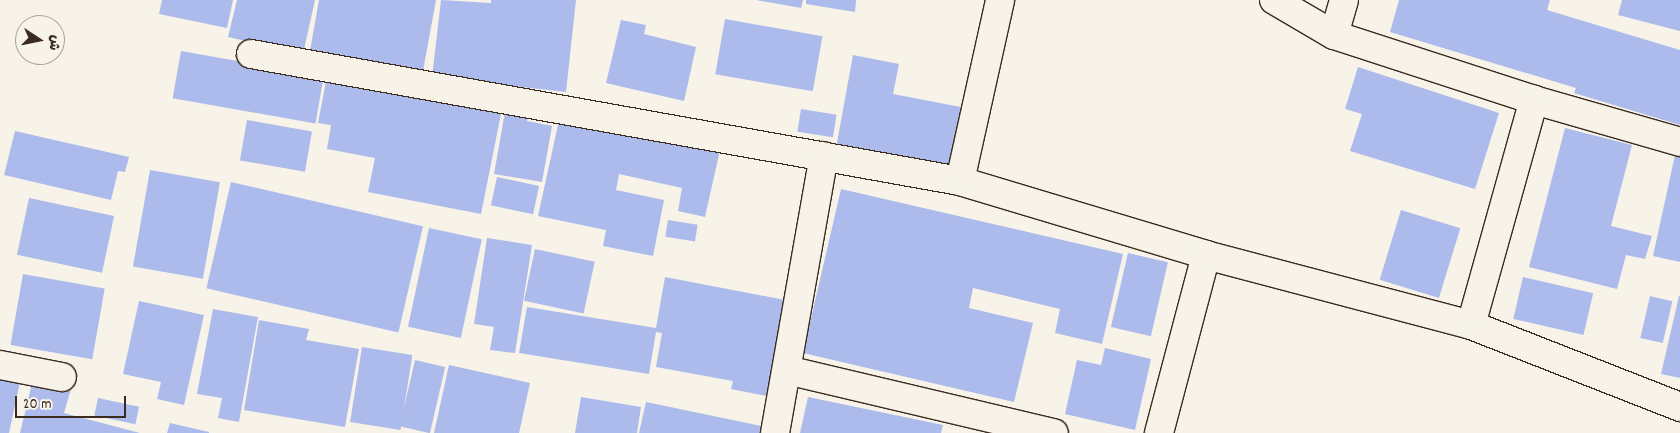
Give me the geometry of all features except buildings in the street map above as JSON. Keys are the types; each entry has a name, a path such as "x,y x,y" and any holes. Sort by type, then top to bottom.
{"street":[{"path":"960,181 1000,0"},
{"path":"1274,0 1334,35 1534,100 1680,142"},
{"path":"1334,35 1344,0"},
{"path":"251,54 960,181 1206,255 1471,325 1680,408"},
{"path":"1471,325 1534,100"},
{"path":"775,433 824,156"},
{"path":"1159,433 1206,255"},
{"path":"0,365 62,377"},
{"path":"787,370 1054,433"}]}
